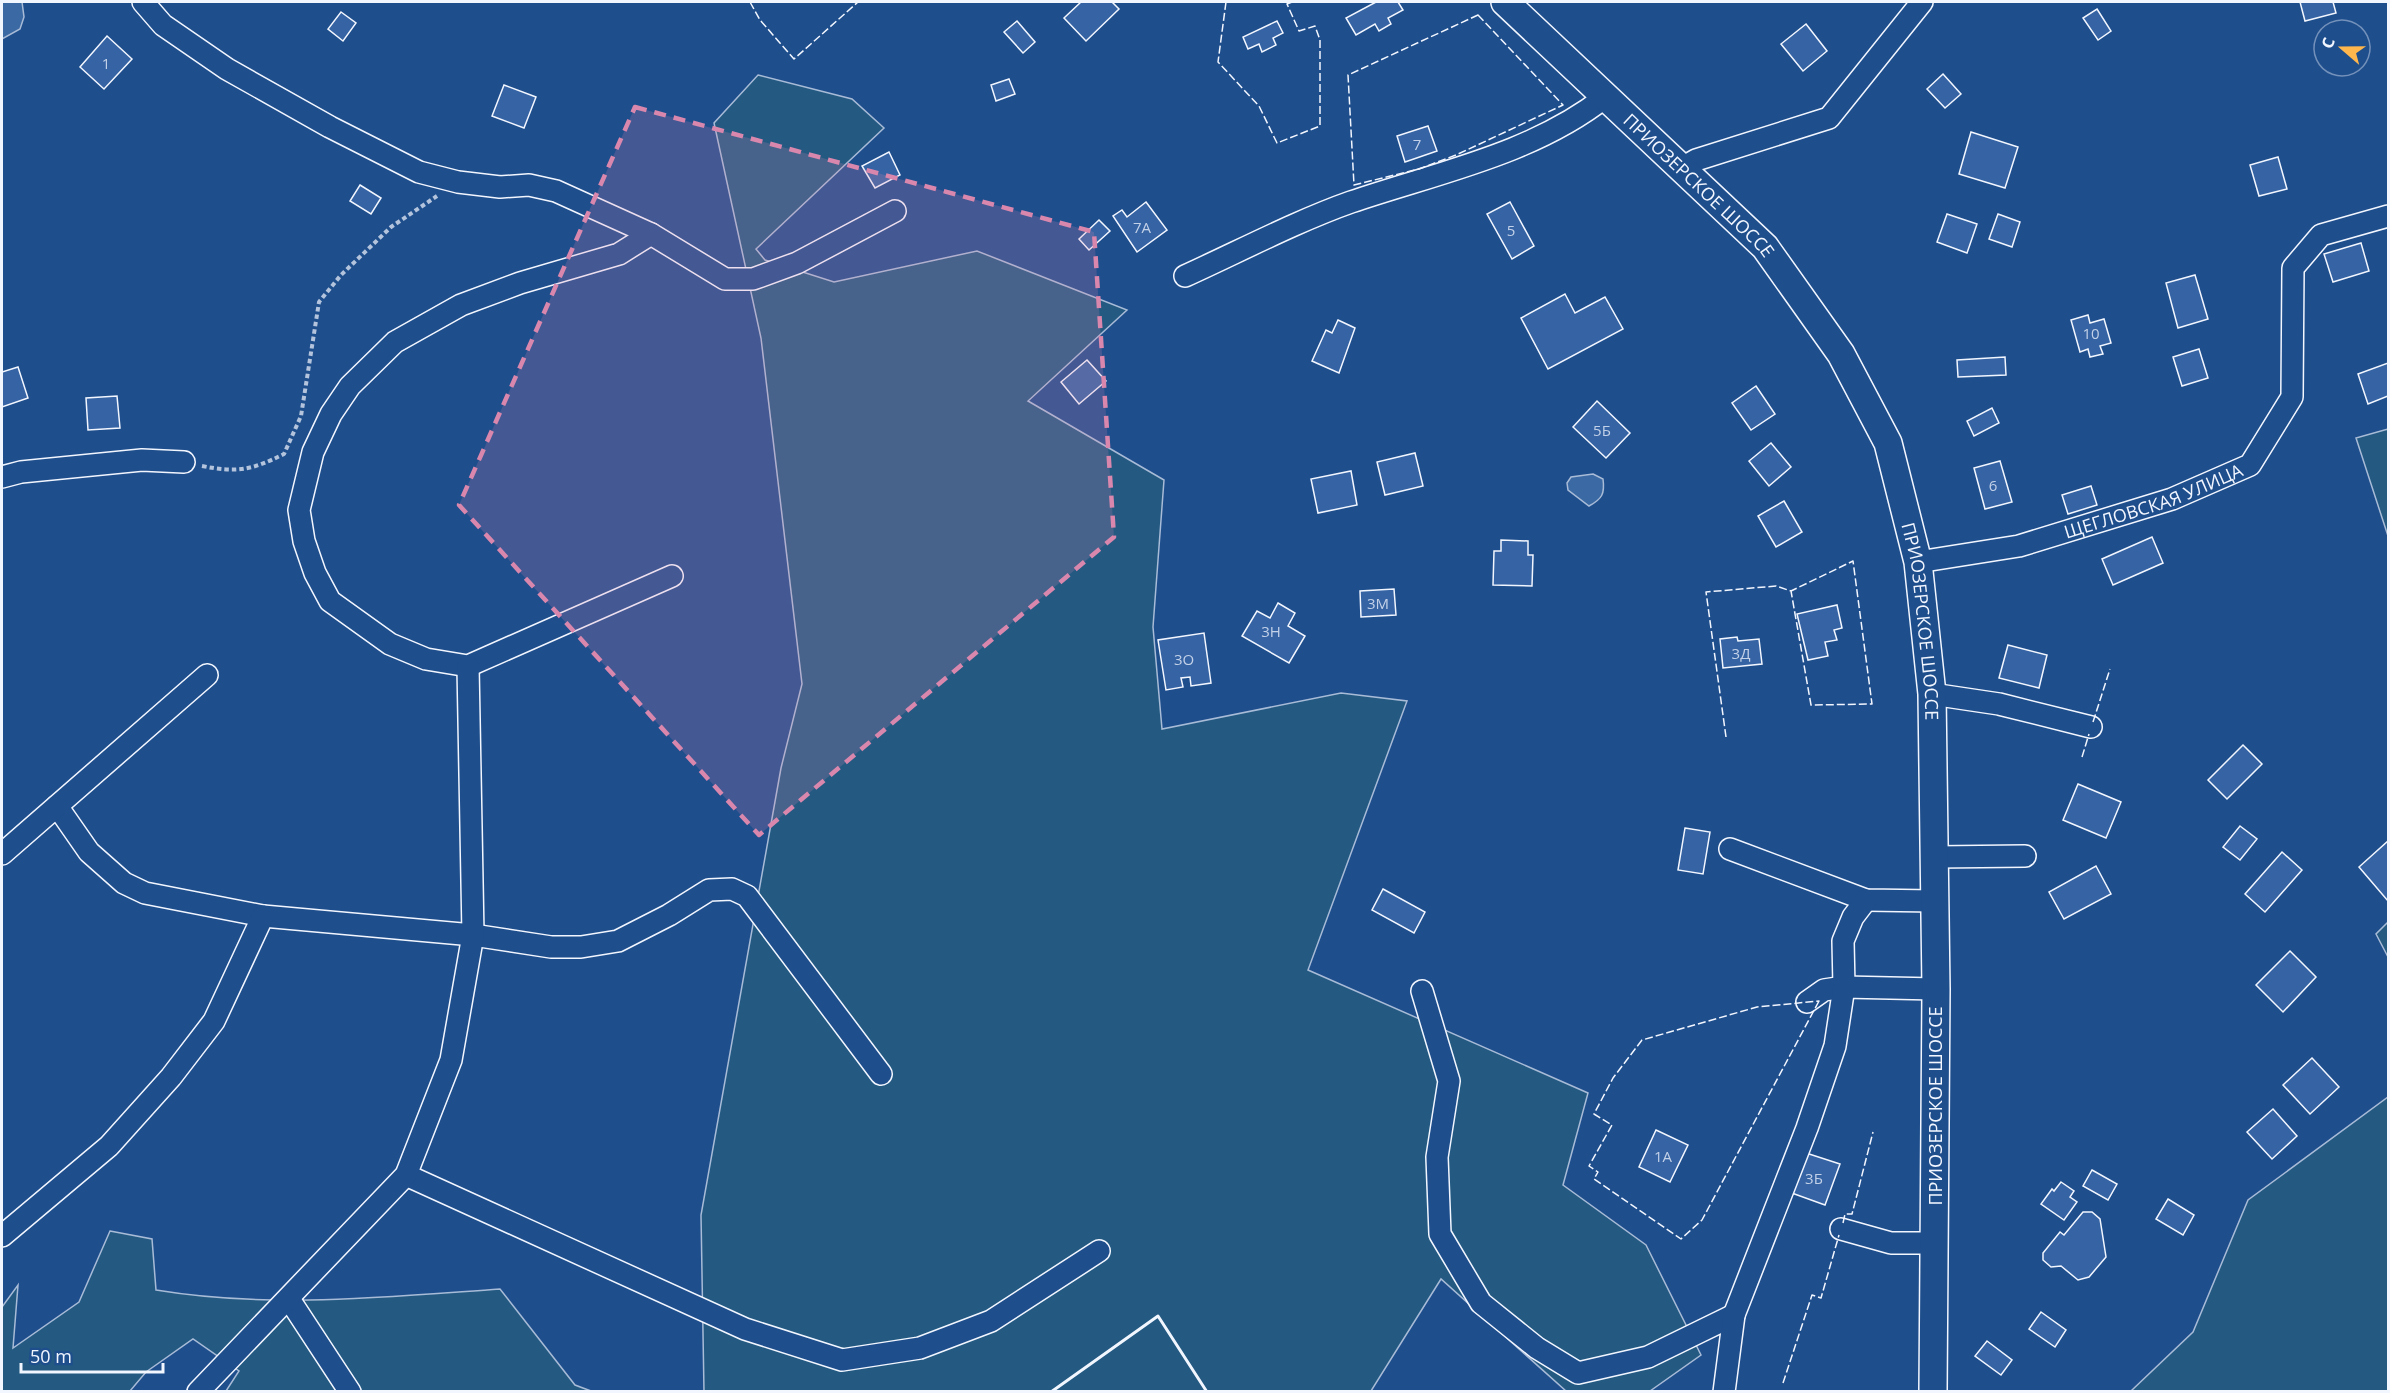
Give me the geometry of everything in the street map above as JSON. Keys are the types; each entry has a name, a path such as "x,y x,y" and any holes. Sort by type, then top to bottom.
{"main road":[{"name":"ПРИОЗЕРСКОЕ ШОССЕ","path":"1505,2 1765,247 1841,354 1888,443 1918,562 1932,694 1936,857 1933,1392"}],"street":[{"path":"143,2 163,25 227,69 330,127 420,172 458,182 500,187 529,185 556,191 651,234 725,279 753,279 796,263 895,211"},
{"path":"1682,168 1696,160 1829,118 1922,2"},
{"path":"1185,276 1348,203 1495,155 1578,118 1605,96"},
{"name":"ЩЕГЛОВСКАЯ УЛИЦА","path":"1918,562 2019,546 2172,499 2250,465 2292,397 2293,268 2321,235 2388,216"},
{"path":"651,234 619,254 520,283 461,305 394,342 350,386 331,414 314,452 299,510 304,541 315,573 330,601 390,644 426,659 468,666 672,576"},
{"path":"2,477 21,472 142,460 184,462"},
{"path":"198,1392 406,1175 451,1060 473,935 468,666"},
{"path":"2,854 207,675"},
{"path":"1932,694 1999,704 2091,727"},
{"path":"57,806 89,852 124,883 145,893 263,916 473,935 551,947 581,947 618,940 669,915 709,890 732,889 747,896 881,1074"},
{"path":"1730,849 1866,900 1935,902"},
{"path":"1936,857 2025,856"},
{"path":"1724,1392 1734,1315 1807,1128 1835,1046 1844,987 1843,941 1853,917 1866,900"},
{"path":"2,1236 109,1146 171,1077 214,1021 263,916"},
{"path":"1807,1002 1824,990 1844,987 1936,989"},
{"path":"1422,991 1449,1081 1437,1157 1440,1234 1481,1303 1537,1348 1578,1373 1648,1358 1734,1315"},
{"path":"406,1175 745,1329 842,1360 920,1348 991,1321 1100,1251"},
{"path":"1841,1229 1891,1243 1934,1243"},
{"path":"289,1299 350,1392"}],"path":[{"path":"184,462 229,471 256,468 284,454 301,416 319,302 341,275 391,227 458,182"}],"highlighted area":[{"path":"635,107 1094,232 1114,537 759,835 459,505"}],"shaded area":[{"path":"2,2 22,2 24,17 20,29 2,39"},
{"path":"758,75 852,99 884,128 756,249 765,260 834,282 977,251 1127,310 1028,401 1164,480 1153,627 1162,729 1341,693 1407,701 1308,970 1588,1093 1563,1185 1646,1245 1701,1355 1650,1391 1566,1391 1441,1279 1371,1391 704,1392 701,1215 781,768 802,684 761,338 714,123"},
{"path":"2388,429 2388,536 2356,438"},
{"path":"1593,474 1603,479 1603,489 1602,496 1589,506 1568,490 1567,483 1571,477"},
{"path":"2388,922 2388,957 2376,934"},
{"path":"2388,1097 2388,1391 2131,1391 2193,1332 2248,1200"},
{"path":"110,1231 152,1239 156,1290 242,1299 328,1300 500,1289 575,1385 591,1391 226,1391 239,1371 193,1339 146,1372 130,1391 2,1391 2,1307 18,1285 13,1348 79,1302"}],"building":[{"path":"1081,2 1112,2 1119,9 1086,41 1064,18"},
{"path":"1376,2 1398,2 1403,10 1388,18 1391,24 1379,31 1375,24 1356,35 1346,18"},
{"path":"2300,2 2333,2 2336,13 2305,21"},
{"path":"2097,9 2111,31 2098,40 2083,18"},
{"path":"341,12 356,23 343,41 328,29"},
{"path":"1017,21 1035,42 1023,53 1004,32"},
{"path":"1277,21 1283,33 1273,38 1276,45 1262,52 1259,44 1248,49 1243,37"},
{"path":"1806,24 1827,51 1803,71 1781,44"},
{"path":"107,36 132,59 104,89 80,67"},
{"path":"1943,74 1961,94 1945,108 1927,89"},
{"path":"1009,79 1015,94 996,101 991,85"},
{"path":"504,85 536,97 524,128 492,116"},
{"path":"1428,126 1437,151 1405,162 1397,136"},
{"path":"1971,132 2018,147 2005,188 1959,174"},
{"path":"889,152 900,175 875,188 862,166"},
{"path":"2278,157 2287,189 2259,196 2250,165"},
{"path":"360,185 381,198 371,214 350,201"},
{"path":"1146,202 1167,230 1137,252 1113,216 1122,210 1127,217"},
{"path":"1510,202 1534,246 1512,259 1487,214"},
{"path":"1947,214 1977,224 1967,253 1937,242"},
{"path":"1998,214 2020,222 2012,247 1989,239"},
{"path":"1099,220 1110,231 1089,250 1079,239"},
{"path":"2361,243 2369,271 2333,282 2324,254"},
{"path":"2195,275 2208,319 2178,328 2166,283"},
{"path":"1565,294 1575,313 1605,297 1623,329 1548,369 1521,318"},
{"path":"2088,315 2090,323 2104,319 2111,343 2100,346 2103,354 2090,357 2088,349 2080,352 2071,320"},
{"path":"1338,320 1355,328 1339,373 1312,361 1326,330 1332,333"},
{"path":"2199,349 2208,378 2182,386 2173,357"},
{"path":"2005,357 2006,375 1958,377 1957,360"},
{"path":"1087,360 1106,381 1079,404 1061,382"},
{"path":"2388,363 2388,396 2368,404 2358,374"},
{"path":"18,367 28,398 2,407 2,372"},
{"path":"1756,386 1775,414 1751,430 1732,403"},
{"path":"117,396 120,428 88,430 86,398"},
{"path":"1597,401 1630,433 1606,458 1573,427"},
{"path":"1992,408 1999,423 1974,436 1967,421"},
{"path":"1771,443 1791,467 1769,486 1749,461"},
{"path":"1415,453 1423,486 1385,495 1377,462"},
{"path":"2000,461 2012,502 1985,509 1974,468"},
{"path":"1351,471 1357,505 1318,513 1311,479"},
{"path":"2091,486 2097,505 2068,514 2062,495"},
{"path":"1784,501 1802,532 1776,547 1758,516"},
{"path":"2152,537 2163,563 2113,585 2102,559"},
{"path":"1501,540 1528,541 1528,555 1533,555 1532,586 1493,585 1494,551 1501,551"},
{"path":"1394,589 1396,615 1361,617 1360,591"},
{"path":"1278,603 1295,613 1288,626 1305,636 1289,663 1242,636 1257,611 1270,618"},
{"path":"1837,605 1842,628 1834,630 1837,640 1825,642 1828,656 1808,660 1797,614"},
{"path":"1204,633 1211,683 1191,686 1190,677 1181,678 1183,687 1166,690 1158,640"},
{"path":"1737,637 1738,641 1759,639 1762,664 1723,668 1720,639"},
{"path":"2008,645 2047,655 2039,688 1999,678"},
{"path":"2243,745 2262,764 2227,799 2208,780"},
{"path":"2078,784 2121,802 2106,838 2063,820"},
{"path":"2240,826 2257,839 2240,860 2223,847"},
{"path":"1685,828 1710,832 1703,874 1678,870"},
{"path":"2388,841 2388,901 2359,867"},
{"path":"2282,852 2302,870 2265,912 2245,894"},
{"path":"2096,866 2111,894 2064,919 2049,892"},
{"path":"1383,889 1425,912 1414,933 1372,910"},
{"path":"2290,951 2316,977 2283,1012 2256,985"},
{"path":"2312,1058 2339,1087 2310,1114 2283,1085"},
{"path":"2273,1109 2297,1136 2272,1159 2247,1132"},
{"path":"1656,1130 1688,1145 1670,1182 1639,1167"},
{"path":"1803,1152 1840,1164 1825,1205 1789,1192"},
{"path":"2092,1170 2117,1184 2108,1200 2083,1186"},
{"path":"2061,1182 2074,1191 2070,1197 2077,1202 2064,1220 2041,1204 2052,1189 2054,1191"},
{"path":"2168,1199 2194,1215 2183,1235 2156,1219"},
{"path":"2083,1212 2092,1212 2100,1219 2106,1257 2089,1277 2078,1280 2061,1266 2051,1267 2043,1260 2043,1253 2060,1232 2064,1235"},
{"path":"2041,1312 2066,1330 2055,1347 2029,1329"},
{"path":"1987,1341 2012,1360 2001,1375 1975,1356"}],"fence":[{"path":"750,2 760,20 794,59 858,2"},
{"path":"1226,2 1218,62 1259,106 1277,143 1320,126 1320,40 1315,26 1299,31 1287,4 1292,2"},
{"path":"1478,15 1563,105 1456,155 1419,169 1354,185 1348,75 1478,15"},
{"path":"1726,737 1706,592 1776,586 1791,591 1811,705 1872,704 1853,561 1791,591"},
{"path":"2093,722 2110,669"},
{"path":"2082,757 2089,734"},
{"path":"1819,1001 1702,1220 1681,1239 1594,1179 1598,1172 1589,1166 1612,1125 1594,1114 1613,1078 1642,1040 1757,1007 1819,1001"},
{"path":"1843,1223 1845,1214 1852,1214 1873,1132"},
{"path":"1783,1383 1812,1295 1821,1298 1839,1235"}],"wall":[{"path":"1051,1392 1158,1316 1207,1392"}]}
